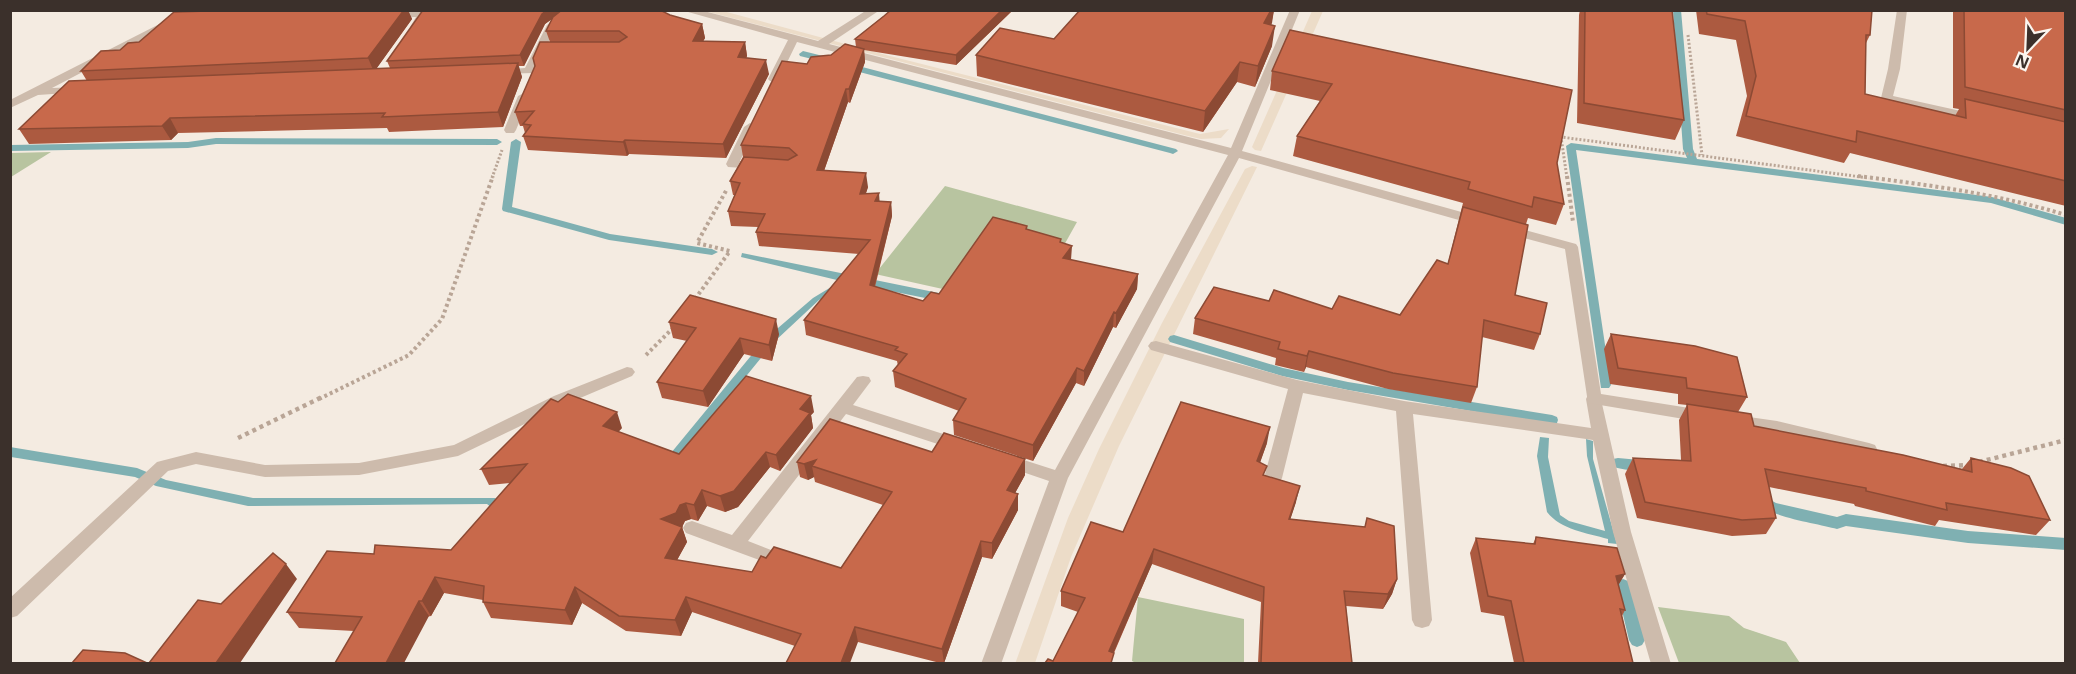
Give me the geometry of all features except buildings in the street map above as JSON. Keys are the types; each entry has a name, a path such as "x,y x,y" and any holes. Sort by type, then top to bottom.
{"street":[{"path":"510,130 529,80 545,50 551,27 576,10"},
{"path":"686,10 793,40 1235,153 1571,247 1599,435 1644,612 1661,663"},
{"path":"819,46 875,10"},
{"path":"992,663 1059,478 1235,153 1295,10"},
{"path":"1902,10 1894,69 1887,98 1988,121"},
{"path":"10,105 178,20 199,15"},
{"path":"378,16 424,15 411,33"},
{"path":"768,91 793,40"},
{"path":"494,73 529,80"},
{"path":"36,92 95,89"},
{"path":"758,112 732,164 771,166"},
{"path":"1156,346 1296,386 1404,407 1599,435"},
{"path":"10,610 163,466 196,458 265,471 359,469 458,450 560,400 627,372"},
{"path":"735,544 862,381"},
{"path":"1273,478 1296,386"},
{"path":"1594,399 1777,427 1881,452"},
{"path":"842,407 1059,478"},
{"path":"1404,407 1422,620"},
{"path":"692,528 765,555"}],"path":[{"path":"1688,35 1702,155"},
{"path":"196,458 408,355 442,319 510,130"},
{"path":"1571,247 1574,230 1561,137 1964,190 2020,201 2066,215"},
{"path":"693,303 730,251 697,243 741,164"},
{"path":"627,372 666,337 679,320"},
{"path":"1939,466 1971,465 2066,440"}],"green space":[{"path":"51,152 11,177 11,153"},
{"path":"945,186 1077,222 1063,247 1015,305 875,274"},
{"path":"1138,597 1244,619 1244,663 1138,664 1132,661"},
{"path":"1658,607 1729,616 1744,628 1786,642 1800,663 1679,663"}],"shaded area":[{"path":"705,11 723,11 890,56 1200,134 1229,129 1221,138 1201,139"},
{"path":"1312,11 1323,11 1261,151 1255,150 1252,147"},
{"path":"1252,166 1257,167 1119,446 1071,557 1035,663 1015,664 1068,518 1099,449 1162,323 1245,169"}],"water":[{"path":"742,253 983,302 1024,318 851,283 819,300 774,342 642,504 510,522 487,504 248,506 156,486 135,477 11,457 10,447 137,468 166,480 253,498 495,498 517,515 643,487 764,340 813,298 841,281 741,257"},
{"path":"1540,437 1549,438 1548,457 1560,515 1569,521 1605,531 1587,456 1586,439 1593,441 1593,459 1617,544 1608,543 1608,539 1567,527 1547,512 1537,456"}],"waterway":[{"path":"1677,10 1688,149 1693,161"},
{"path":"803,54 828,60"},
{"path":"847,66 1173,151"},
{"path":"10,148 188,145 216,141 497,142"},
{"path":"516,142 507,209 609,237 712,252"},
{"path":"1605,385 1571,146 1992,200 2066,222"},
{"path":"1174,339 1282,372 1348,386 1552,420"},
{"path":"1618,463 1646,465"},
{"path":"1760,499 1772,507 1837,523 1846,520 1968,537 2066,544"},
{"path":"1623,585 1637,640"}]}
